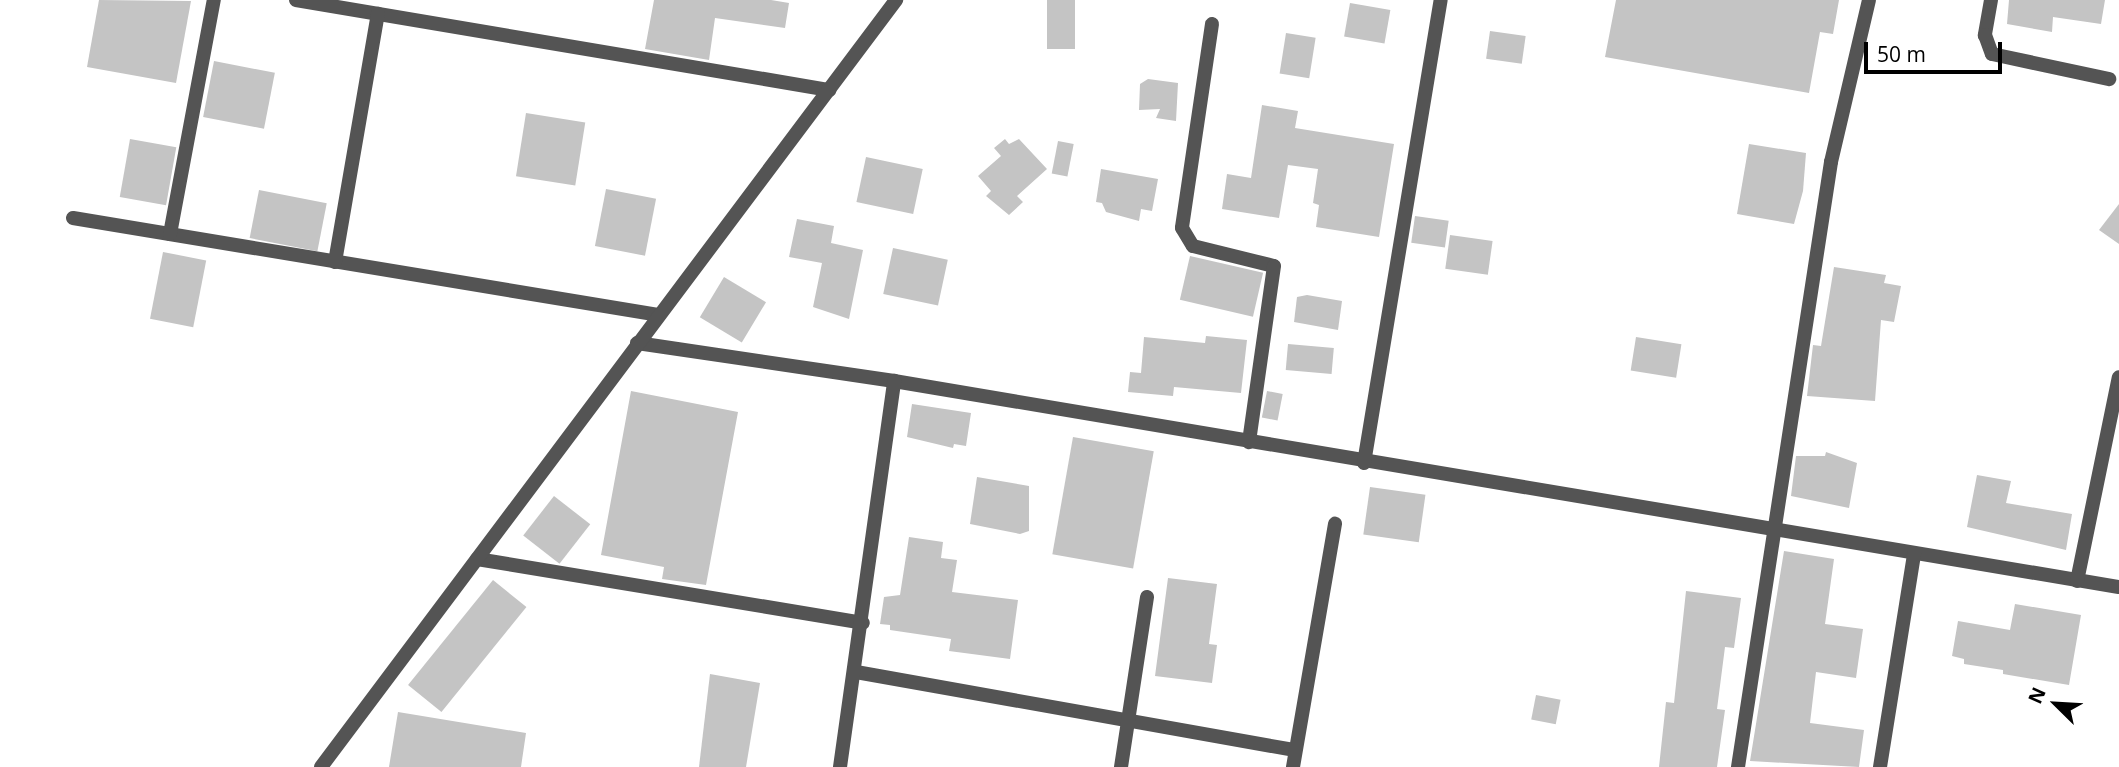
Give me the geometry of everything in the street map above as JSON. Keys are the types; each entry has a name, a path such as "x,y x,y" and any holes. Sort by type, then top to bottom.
{"street":[{"path":"170,234 214,0"},
{"path":"296,0 829,90"},
{"path":"321,767 636,343 896,0"},
{"path":"1364,463 1441,0"},
{"path":"1738,767 1772,529 1831,162 1869,0"},
{"path":"1991,0 1985,35 1992,54 2109,79"},
{"path":"335,262 378,14"},
{"path":"1212,24 1182,228 1200,249 1274,266 1249,442"},
{"path":"73,218 658,315"},
{"path":"636,343 894,381 1364,463 2119,587"},
{"path":"2077,580 2119,377"},
{"path":"839,767 863,623 894,381"},
{"path":"1293,767 1335,524"},
{"path":"1880,767 1914,554"},
{"path":"477,559 863,623"},
{"path":"1121,767 1147,597"},
{"path":"856,672 1295,750"}],"building":[{"path":"99,0 191,1 176,83 87,67"},
{"path":"654,0 771,0 789,3 785,28 715,18 709,60 645,49"},
{"path":"1047,0 1075,0 1075,49 1047,49"},
{"path":"1616,0 1839,0 1833,34 1820,32 1809,93 1605,57"},
{"path":"2009,0 2105,0 2101,24 2053,17 2052,32 2007,24"},
{"path":"1350,3 1390,10 1384,44 1344,36"},
{"path":"1490,31 1526,36 1522,64 1486,59"},
{"path":"1286,33 1316,38 1309,78 1280,73"},
{"path":"214,61 275,73 264,129 203,117"},
{"path":"1148,79 1178,83 1176,121 1156,118 1160,109 1139,110 1140,84"},
{"path":"1262,105 1298,111 1295,128 1394,144 1379,237 1316,227 1319,205 1313,203 1318,169 1288,165 1279,218 1222,209 1227,174 1251,178"},
{"path":"526,113 585,122 575,186 516,176"},
{"path":"130,139 176,147 166,205 120,197"},
{"path":"1005,139 1009,144 1019,139 1047,169 1017,196 1023,202 1009,215 986,196 991,191 978,176 1001,156 994,148"},
{"path":"1058,141 1074,144 1067,176 1052,173"},
{"path":"1749,144 1806,153 1803,191 1794,224 1737,214"},
{"path":"866,157 923,169 913,214 856,202"},
{"path":"1101,169 1158,179 1152,211 1141,209 1139,221 1106,212 1102,203 1096,202"},
{"path":"606,189 656,199 645,256 595,246"},
{"path":"259,190 327,203 317,251 250,238"},
{"path":"2119,204 2119,244 2099,230"},
{"path":"1415,216 1449,221 1445,247 1411,243"},
{"path":"797,219 834,226 831,243 863,250 849,319 813,307 822,263 789,257"},
{"path":"1450,235 1493,241 1488,275 1445,269"},
{"path":"893,248 948,260 938,306 883,294"},
{"path":"163,252 206,260 193,327 150,319"},
{"path":"1190,256 1263,273 1253,317 1180,300"},
{"path":"1834,267 1886,275 1884,283 1901,286 1894,322 1881,320 1875,401 1807,396 1813,345 1821,346"},
{"path":"724,277 766,302 742,343 700,317"},
{"path":"1307,295 1342,301 1338,330 1294,322 1297,297"},
{"path":"1206,336 1247,340 1241,393 1174,387 1173,396 1128,392 1130,372 1141,373 1144,337 1205,343"},
{"path":"1636,337 1681,344 1676,378 1631,371"},
{"path":"1288,344 1334,348 1332,374 1286,370"},
{"path":"631,391 738,412 706,585 662,579 664,567 601,555"},
{"path":"1267,391 1283,394 1278,421 1262,418"},
{"path":"912,404 971,413 966,446 954,444 953,448 907,437"},
{"path":"1073,437 1154,451 1133,568 1052,554"},
{"path":"1826,452 1857,463 1849,508 1791,496 1796,456 1825,456"},
{"path":"1977,475 2011,481 2006,503 2072,514 2066,550 1967,527"},
{"path":"977,477 1029,486 1029,531 1020,534 970,524"},
{"path":"1370,487 1425,495 1419,542 1363,535"},
{"path":"554,496 590,524 559,564 523,535"},
{"path":"909,537 943,542 941,558 957,560 952,592 1018,600 1010,659 949,651 951,639 890,630 890,625 880,624 884,597 900,595"},
{"path":"1784,551 1834,559 1825,624 1863,629 1856,678 1816,672 1810,723 1864,730 1859,767 1750,761"},
{"path":"1168,578 1217,584 1209,644 1217,645 1212,683 1155,676"},
{"path":"493,580 526,607 441,712 408,685"},
{"path":"1686,591 1741,598 1734,648 1725,647 1717,709 1725,710 1717,767 1659,767 1666,702 1674,703"},
{"path":"2015,604 2081,615 2069,685 2003,674 2003,670 1964,664 1964,659 1952,656 1958,621 2010,630"},
{"path":"710,674 760,683 746,767 699,767"},
{"path":"1536,695 1561,700 1556,724 1531,720"},
{"path":"398,712 526,733 521,767 389,767"}]}
